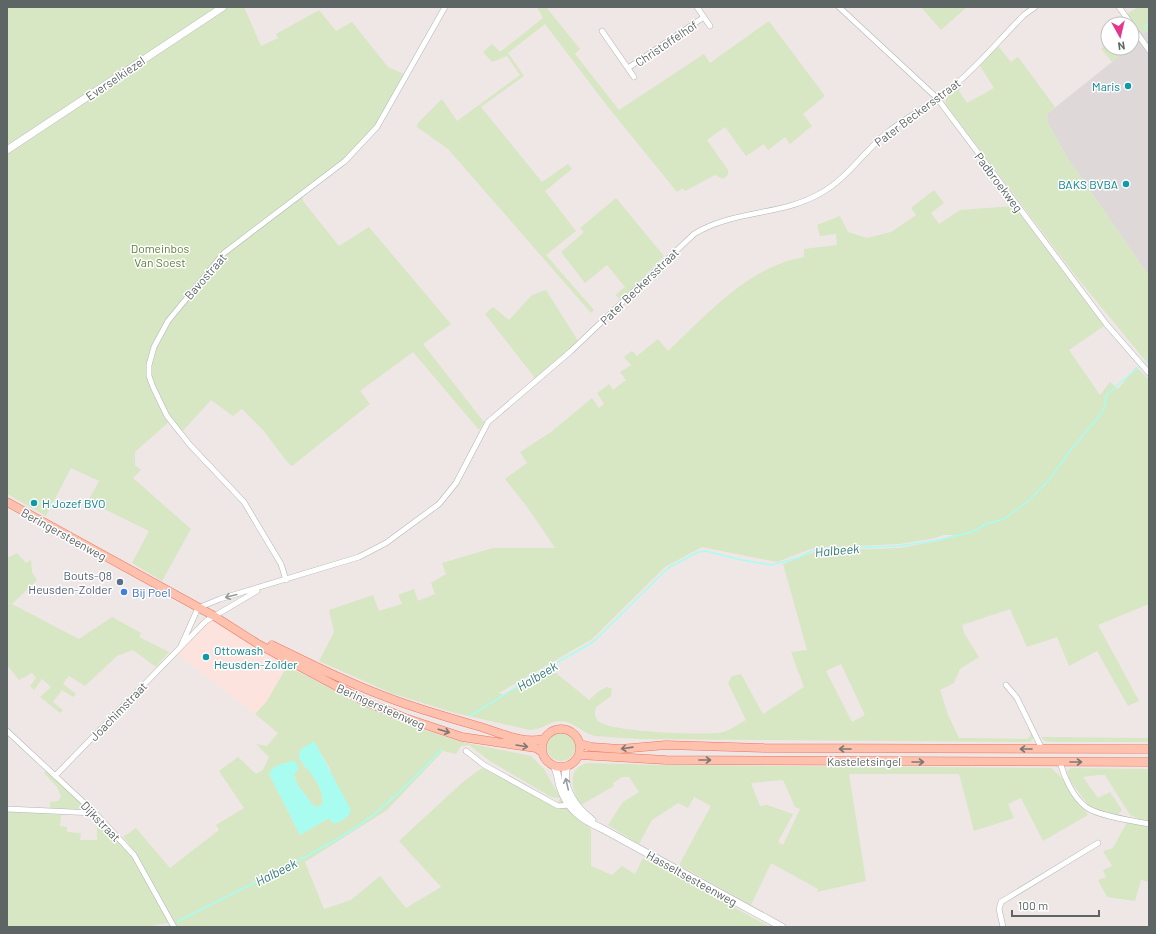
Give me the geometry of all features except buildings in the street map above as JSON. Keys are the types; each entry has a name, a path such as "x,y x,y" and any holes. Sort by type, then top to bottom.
{"main road":[{"name":"Beringersteenweg","path":"7,502 214,616 258,644 340,689 405,718 462,737 504,739"},
{"name":"Beringersteenweg","path":"246,635 259,639 318,668 395,700 504,739"},
{"path":"504,739 543,739 552,730 564,728 575,734 580,744 579,755 572,764 567,766 554,766"},
{"path":"504,739 536,748 542,752 543,739"},
{"name":"Kasteletsingel","path":"580,744 592,748 620,749 666,745 764,748 1149,749"},
{"name":"Hasseltsesteenweg","path":"542,752 548,763 554,766"},
{"name":"Kasteletsingel","path":"579,755 666,760 1149,762"}],"street":[{"name":"Everselkiezel","path":"7,150 223,7"},
{"name":"Bavostraat","path":"286,580 281,564 244,502 190,445 167,416 153,388 149,376 151,356 168,321 224,253 345,161 362,145 377,127 445,7"},
{"name":"Christoffelhof","path":"697,7 710,26"},
{"name":"Padbroekweg","path":"839,7 938,98 1108,325 1147,371"},
{"name":"Pater Beckersstraat","path":"198,608 220,599 264,587 359,557 386,543 439,504 456,483 488,422 572,351 694,234 716,223 794,204 821,193 852,169 869,149 889,131 938,98 957,83 1024,15 1035,7"},
{"path":"1119,7 1125,16"},
{"name":"Christoffelhof","path":"628,68 704,17"},
{"name":"Christoffelhof","path":"602,31 634,77"},
{"path":"1140,38 1149,50"},
{"name":"Pater Beckersstraat","path":"214,616 264,587"},
{"name":"Joachimstraat","path":"181,646 198,608"},
{"name":"Joachimstraat","path":"55,776 181,646 206,621 214,616"},
{"path":"1006,685 1017,698 1042,749"},
{"name":"Dijkstraat","path":"7,731 95,813 134,855 174,927"},
{"path":"466,751 484,765 558,806 569,805"},
{"path":"1060,762 1066,780 1087,807 1123,819 1149,824"},
{"name":"Hasseltsesteenweg","path":"554,766 558,773 560,787 569,805 574,812 587,822 603,829 782,927"},
{"name":"Hasseltsesteenweg","path":"567,766 566,779 574,801 580,810 603,829"},
{"path":"7,809 95,813"},
{"path":"1003,927 999,909 1001,902 1098,843"}],"shaded area":[{"path":"1140,30 1143,34 1149,30 1149,276 1067,157 1048,123 1047,114 1112,62 1107,56 1140,56"},
{"path":"215,622 244,638 287,666 267,701 255,714 177,654 206,624"}],"green space":[{"name":"Domeinbos Van Soest","path":"7,7 218,7 221,11 228,7 244,7 261,46 278,38 276,34 319,10 336,31 352,22 388,67 404,74 377,126 351,152 302,192 303,201 339,246 369,227 451,324 423,344 484,422 479,430 413,352 360,391 370,404 292,466 288,463 263,430 242,409 233,416 211,400 182,432 172,419 135,452 135,465 141,470 133,478 191,529 162,581 132,563 149,531 88,501 99,481 71,468 46,516 7,494"},
{"path":"537,7 546,7 580,49 575,54 619,110 704,54 710,63 769,21 825,96 803,114 812,126 790,144 785,137 768,150 764,144 746,156 725,127 707,140 728,170 728,175 723,179 715,175 685,191 683,188 677,192 608,107 545,24 508,53 524,76 481,107 542,182 568,164 572,169 545,191 576,231 546,255 594,310 591,313 448,149 417,127 418,123 442,99 457,121 520,75 507,56 492,62 483,52 492,44 500,52 543,18"},
{"path":"921,7 967,7 941,30"},
{"path":"1138,7 1149,7 1149,30 1143,34 1140,30 1140,16 1129,16 1127,14"},
{"path":"998,46 1011,62 1018,57 1055,107 1047,114 1048,123 1067,157 1149,276 1149,365 1075,275 946,105 947,96 960,85 959,91 967,103 994,88 980,66"},
{"path":"1107,56 1119,56 1118,58 1113,62"},
{"path":"934,190 944,203 931,213 939,224 960,210 1014,206 1104,326 1069,350 1100,395 1110,382 1118,389 1136,367 1149,379 1149,604 1098,625 1139,701 1128,706 1097,651 1069,666 1057,637 1027,647 1010,609 962,625 964,633 979,657 960,669 954,683 940,690 948,715 959,738 1028,739 1031,734 1028,729 1031,728 1034,737 1030,742 638,739 595,736 570,723 560,721 552,722 539,729 530,730 455,713 391,693 319,661 334,632 329,610 373,595 379,611 402,604 398,595 414,589 418,601 435,594 431,583 446,574 442,563 493,548 555,548 528,508 505,479 527,463 520,452 551,432 592,398 599,408 604,404 597,393 609,384 613,390 626,380 620,372 631,365 624,357 632,351 637,356 658,339 668,351 714,308 747,281 784,262 804,257 804,249 837,245 836,234 820,236 817,225 840,216 848,232 867,238 891,232 916,215 911,208","holes":["944,535 955,535 938,541 900,548 817,551 783,564 807,650 791,652 804,687 763,714 741,674 732,676 728,683 746,720 725,732 708,734 655,732 605,725 596,718 596,707 611,696 612,689 607,687 599,691 589,700 556,673 547,673 546,671 504,695 499,693 592,639 665,567 702,547 777,562 813,548 899,544 931,539","841,664 865,715 852,722 826,671"]},
{"path":"616,198 664,256 621,300 615,295 625,287 607,265 585,283 561,252 584,232 580,228"},
{"path":"546,290 578,341 535,378 485,314 493,307 509,320 532,295"},
{"path":"17,553 26,563 31,560 32,572 37,580 12,604 79,639 112,617 141,633 139,637 169,652 156,667 133,650 117,656 85,686 69,676 63,684 76,694 73,697 62,690 53,702 63,710 60,713 40,697 51,687 42,679 34,690 30,686 36,678 32,673 19,680 7,665 7,558"},
{"path":"287,666 368,708 406,724 462,742 531,756 544,769 566,808 591,829 591,866 612,875 622,866 635,874 643,858 768,926 170,927 169,923 145,927 7,927 7,811 61,815 60,826 67,827 67,832 81,833 80,840 97,840 97,828 103,824 124,849 129,844 123,837 136,828 170,868 219,830 216,825 244,808 219,771 238,757 256,774 263,770 269,757 256,744 267,746 278,733 255,714 267,701","holes":["314,742 330,769 332,823 329,818 300,835 269,774 280,765 286,763 298,769 294,775 297,784 315,807 320,806 323,802 319,786 311,773 303,765","469,745 490,761 551,797 560,798 558,804 482,768 464,781 399,841 441,887 406,908 380,876 351,900 324,909 305,862 387,810 443,751 456,754 461,746"]},
{"path":"561,733 571,737 575,747 571,757 561,761 551,757 547,747 551,737"},
{"path":"1041,737 1149,738 1149,742 1054,742 1045,741"},
{"path":"589,763 1051,768 1063,779 1088,815 1043,841 1021,798 1008,804 1014,818 974,831 959,774 849,774 866,881 817,892 818,889 771,863 751,905 679,865 711,806 694,797 688,808 678,803 652,820 639,844 608,825 623,802 639,792 629,777 622,777 613,783 614,786 581,805 575,793 573,780 577,769 582,765","holes":["783,780 795,807 800,809 783,845 778,842 793,814 767,805 760,806 751,783"]},
{"path":"1071,768 1149,769 1149,882 1141,880 1135,901 1107,897 1098,880 1106,877 1103,870 1112,866 1103,851 1113,848 1127,822 1094,813 1069,779 1067,771","holes":["1105,775 1130,815 1137,818 1136,822 1128,822 1128,818 1118,814 1122,810 1110,792 1098,798 1083,777"]},
{"path":"46,771 84,807 77,809 50,808 50,802 58,801 61,797 58,788 44,773"}],"water":[{"path":"314,741 351,810 347,817 339,822 334,824 329,818 300,835 269,774 276,766 294,760 299,768 294,775 297,784 315,807 320,806 323,802 320,788 299,758 300,750"}],"waterway":[{"path":"1144,28 1149,23"},
{"name":"Halbeek","path":"1145,362 1149,359"},
{"name":"Halbeek","path":"470,716 544,670 593,642 668,568 698,552 706,551 737,559 771,565 798,558 816,549 898,546 934,541 972,532 986,524 1004,519 1027,502 1049,480 1069,452 1101,414 1105,405 1106,395 1139,367"},
{"name":"Halbeek","path":"177,922 331,843 352,830 388,802 442,749"},
{"name":"Halbeek","path":"164,927 169,926"}],"place":[{"name":"Maris","path":"1128,86"},
{"name":"BAKS BVBA","path":"1126,184"},
{"name":"H Jozef BVO","path":"34,503"},
{"name":"Bouts-Q8 Heusden-Zolder","path":"120,582"},
{"name":"Bij Poel","path":"124,592"},
{"name":"Ottowash Heusden-Zolder","path":"206,657"}]}
